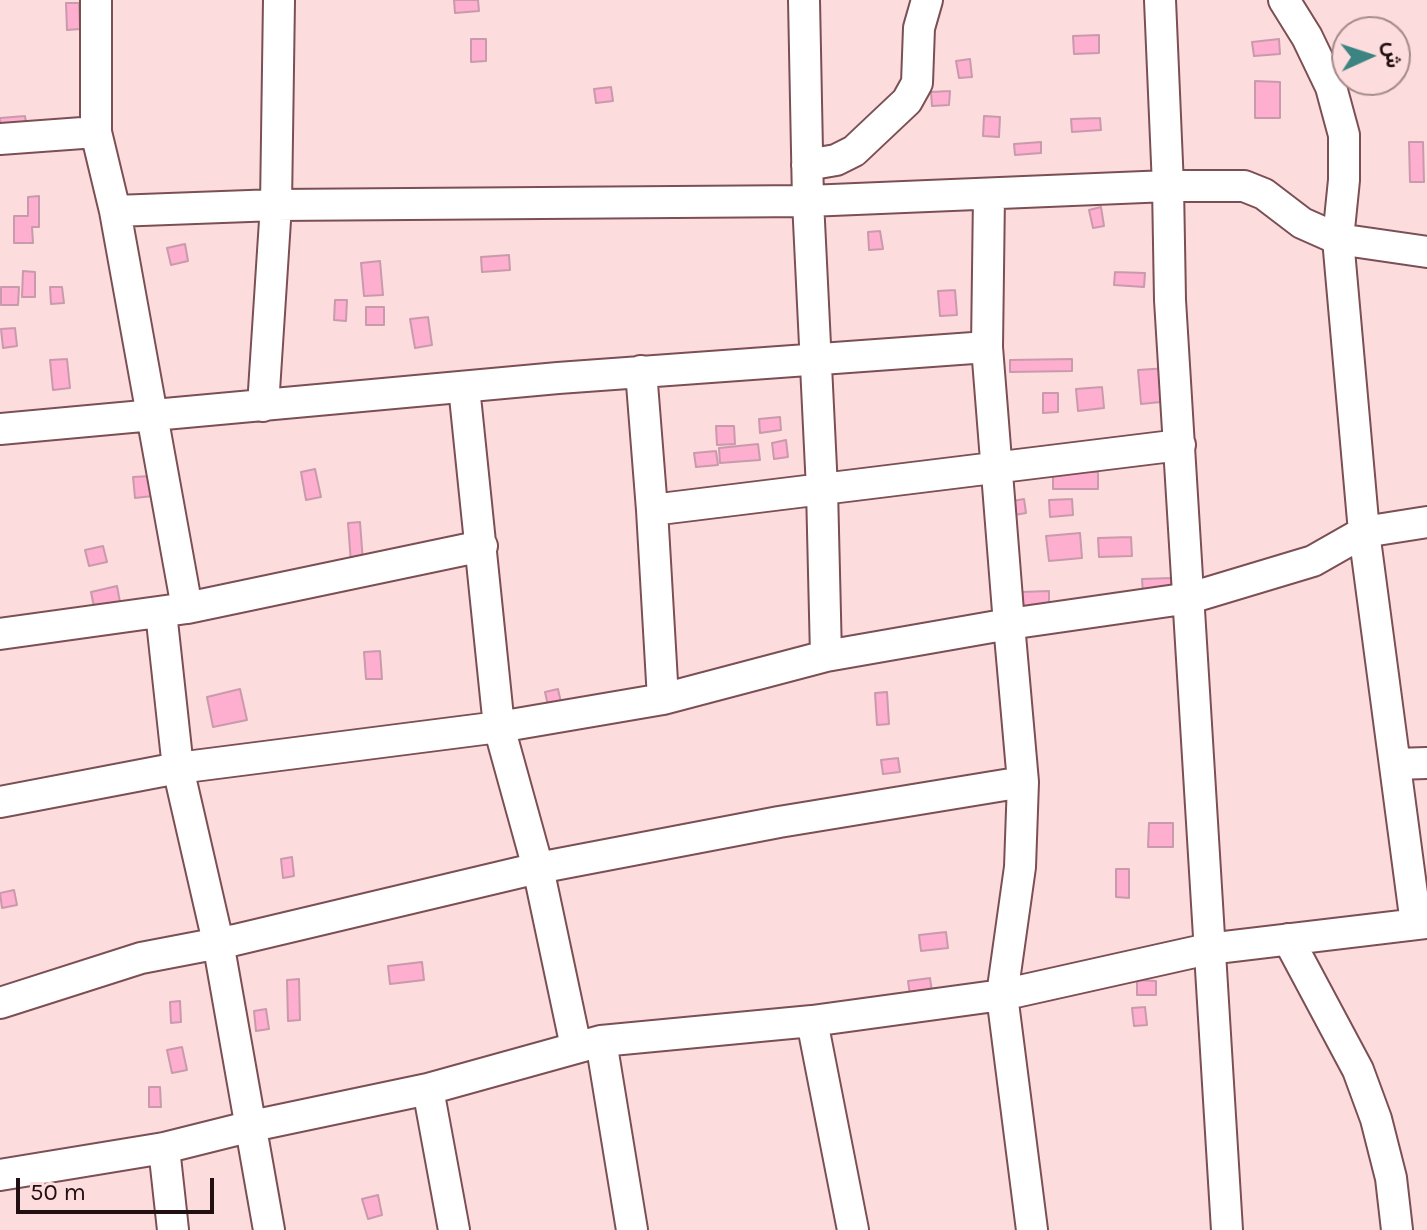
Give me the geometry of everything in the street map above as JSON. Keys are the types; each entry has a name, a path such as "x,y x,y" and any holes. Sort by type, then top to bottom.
{"street":[{"path":"96,0 96,132 115,211 153,414 174,610 178,768 218,942 269,1230"},
{"path":"263,406 276,205 279,0"},
{"path":"804,0 808,201 822,489 826,656"},
{"path":"807,165 836,160 854,151 907,101 917,83 919,28 927,0"},
{"path":"1160,0 1170,300 1227,1230"},
{"path":"0,1175 164,1148 428,1089 589,1044 812,1021 1002,995 1208,949 1422,923 1395,764 1364,532 1338,239 1344,180 1344,135 1331,87 1307,37 1284,0"},
{"path":"0,139 96,132"},
{"path":"115,211 276,205 808,201 1168,186 1244,186 1264,194 1302,223 1338,239 1427,252"},
{"path":"989,195 987,347 1023,782 1020,867 1002,995 1032,1230"},
{"path":"0,429 641,371 987,347"},
{"path":"641,371 663,699"},
{"path":"464,387 499,727 589,1044 632,1230"},
{"path":"652,510 1180,445"},
{"path":"0,795 0,802 178,768 499,727 663,699 826,656 1009,624 1190,598 1313,561 1364,532 1427,522"},
{"path":"0,634 174,610 482,546"},
{"path":"1395,764 1427,763"},
{"path":"0,1003 141,958 538,868 779,822 1023,782"},
{"path":"1288,939 1358,1070 1376,1119 1391,1178 1397,1230"},
{"path":"812,1021 853,1230"},
{"path":"428,1089 454,1230"},
{"path":"164,1148 173,1230"}],"building":[{"path":"454,0 478,0 479,11 455,13"},
{"path":"66,3 79,3 80,29 67,30"},
{"path":"1099,35 1099,53 1074,54 1073,36"},
{"path":"471,39 486,39 486,61 471,62"},
{"path":"1279,39 1280,54 1254,56 1252,42"},
{"path":"970,59 972,77 959,78 956,61"},
{"path":"1255,81 1280,82 1280,118 1255,118"},
{"path":"611,87 613,101 596,103 594,89"},
{"path":"950,91 949,105 932,106 931,92"},
{"path":"25,116 27,129 1,131 0,118"},
{"path":"984,116 1000,117 999,137 983,136"},
{"path":"1100,118 1101,130 1072,132 1071,119"},
{"path":"1041,142 1041,153 1015,155 1014,144"},
{"path":"1409,142 1423,142 1424,182 1410,182"},
{"path":"39,196 39,227 32,227 33,243 14,243 14,216 28,216 28,197"},
{"path":"1101,207 1104,226 1093,228 1089,210"},
{"path":"880,231 883,249 869,250 868,232"},
{"path":"185,244 188,261 171,265 167,248"},
{"path":"509,255 510,270 482,272 481,257"},
{"path":"380,261 383,295 364,296 361,263"},
{"path":"23,271 35,272 35,297 22,297"},
{"path":"1115,272 1145,273 1144,287 1114,285"},
{"path":"1,287 19,287 18,305 1,305"},
{"path":"50,287 62,287 64,303 51,304"},
{"path":"955,290 957,315 940,316 938,291"},
{"path":"335,300 347,300 346,321 334,320"},
{"path":"366,307 384,307 384,325 366,325"},
{"path":"428,317 432,345 415,348 410,319"},
{"path":"15,328 17,346 3,348 1,329"},
{"path":"67,359 70,388 53,390 50,360"},
{"path":"1072,359 1072,371 1010,372 1010,360"},
{"path":"1168,368 1171,401 1141,404 1138,370"},
{"path":"1102,387 1104,408 1078,411 1076,389"},
{"path":"1043,393 1058,393 1058,412 1043,413"},
{"path":"780,417 781,430 760,433 759,419"},
{"path":"716,426 734,426 735,444 717,445"},
{"path":"786,440 788,457 774,459 772,443"},
{"path":"758,444 760,460 720,463 719,448"},
{"path":"716,451 718,465 696,467 694,453"},
{"path":"315,469 321,497 306,500 301,472"},
{"path":"1053,472 1098,472 1098,489 1053,489"},
{"path":"151,476 153,496 135,498 133,477"},
{"path":"1024,499 1026,513 1009,516 1007,502"},
{"path":"1072,499 1073,515 1050,517 1049,500"},
{"path":"360,522 363,562 351,563 348,523"},
{"path":"1080,533 1082,558 1049,561 1046,536"},
{"path":"1131,537 1132,556 1099,557 1098,538"},
{"path":"103,546 107,562 89,566 85,550"},
{"path":"1171,578 1171,593 1143,594 1142,579"},
{"path":"117,586 120,602 94,607 91,592"},
{"path":"1049,591 1049,608 1022,609 1021,592"},
{"path":"380,651 382,679 366,679 364,652"},
{"path":"240,689 247,720 213,727 207,697"},
{"path":"558,689 562,707 549,710 545,692"},
{"path":"887,692 889,724 877,725 875,693"},
{"path":"898,758 900,772 883,774 881,760"},
{"path":"1149,823 1173,823 1173,847 1148,847"},
{"path":"292,857 294,876 283,878 281,859"},
{"path":"1116,869 1129,869 1129,898 1116,897"},
{"path":"14,890 17,905 2,908 0,893"},
{"path":"946,932 948,948 921,951 919,935"},
{"path":"422,962 424,980 390,984 388,966"},
{"path":"930,978 932,992 910,995 908,981"},
{"path":"299,979 300,1020 288,1021 287,980"},
{"path":"1137,980 1156,981 1156,995 1137,995"},
{"path":"180,1001 181,1022 171,1023 170,1002"},
{"path":"1145,1007 1147,1025 1134,1026 1132,1008"},
{"path":"266,1009 269,1029 256,1031 254,1011"},
{"path":"182,1047 187,1070 172,1073 167,1050"},
{"path":"149,1087 160,1087 161,1107 149,1107"},
{"path":"378,1195 382,1215 368,1219 362,1199"}]}
